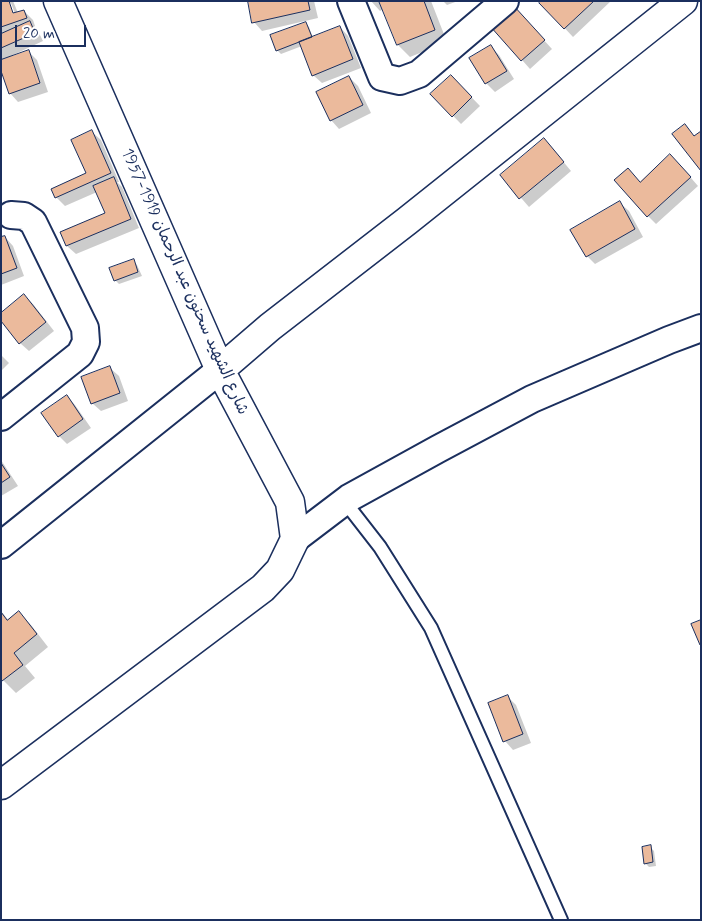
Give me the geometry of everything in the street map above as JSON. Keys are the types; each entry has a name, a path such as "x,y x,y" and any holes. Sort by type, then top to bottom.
{"street":[{"name":"شارع الشهيد سحنون عبد الرحمان 1919-1957","path":"58,1 220,370 290,502 295,539"},
{"path":"351,1 382,77 400,81 419,74 505,1"},
{"path":"1,545 220,370 270,327 684,1"},
{"path":"1,417 80,354 86,342 85,328 33,222 24,216 11,215"},
{"path":"1,785 263,588 280,570 295,539 349,498 532,399 701,328"}],"lane":[{"path":"345,502 380,547 431,628 561,920"}],"building":[{"path":"1,1 9,1 13,13 24,10 27,18 1,27"},
{"path":"248,1 308,1 310,10 252,23"},
{"path":"379,1 424,1 435,30 397,45"},
{"path":"541,1 594,1 564,29 539,3"},
{"path":"513,5 545,40 521,61 490,26"},
{"path":"30,21 35,33 1,48 1,34"},
{"path":"306,22 312,37 276,51 270,35"},
{"path":"340,26 353,59 312,76 299,42"},
{"path":"491,45 507,71 485,84 469,58"},
{"path":"29,50 40,83 9,94 1,71 1,60"},
{"path":"451,75 472,97 452,117 430,94"},
{"path":"349,76 363,105 330,121 316,92"},
{"path":"685,124 694,136 701,131 701,171 672,134"},
{"path":"92,130 111,173 55,198 51,189 86,173 71,140"},
{"path":"544,138 564,162 519,199 500,175"},
{"path":"670,154 691,177 647,217 614,180 628,168 640,182"},
{"path":"114,177 131,219 66,246 60,232 105,213 93,186"},
{"path":"620,201 635,229 586,257 570,230"},
{"path":"5,236 17,268 1,274 1,237"},
{"path":"134,259 138,272 114,281 109,268"},
{"path":"24,294 46,322 19,344 1,321 1,313"},
{"path":"110,366 120,393 91,404 81,377"},
{"path":"67,395 83,419 58,437 41,413"},
{"path":"1,463 10,477 1,483"},
{"path":"19,611 37,634 14,653 23,665 2,681 1,612 7,620"},
{"path":"701,620 701,645 700,645 691,624"},
{"path":"508,695 523,734 503,742 488,703"},
{"path":"651,845 653,862 644,864 642,847"}]}
